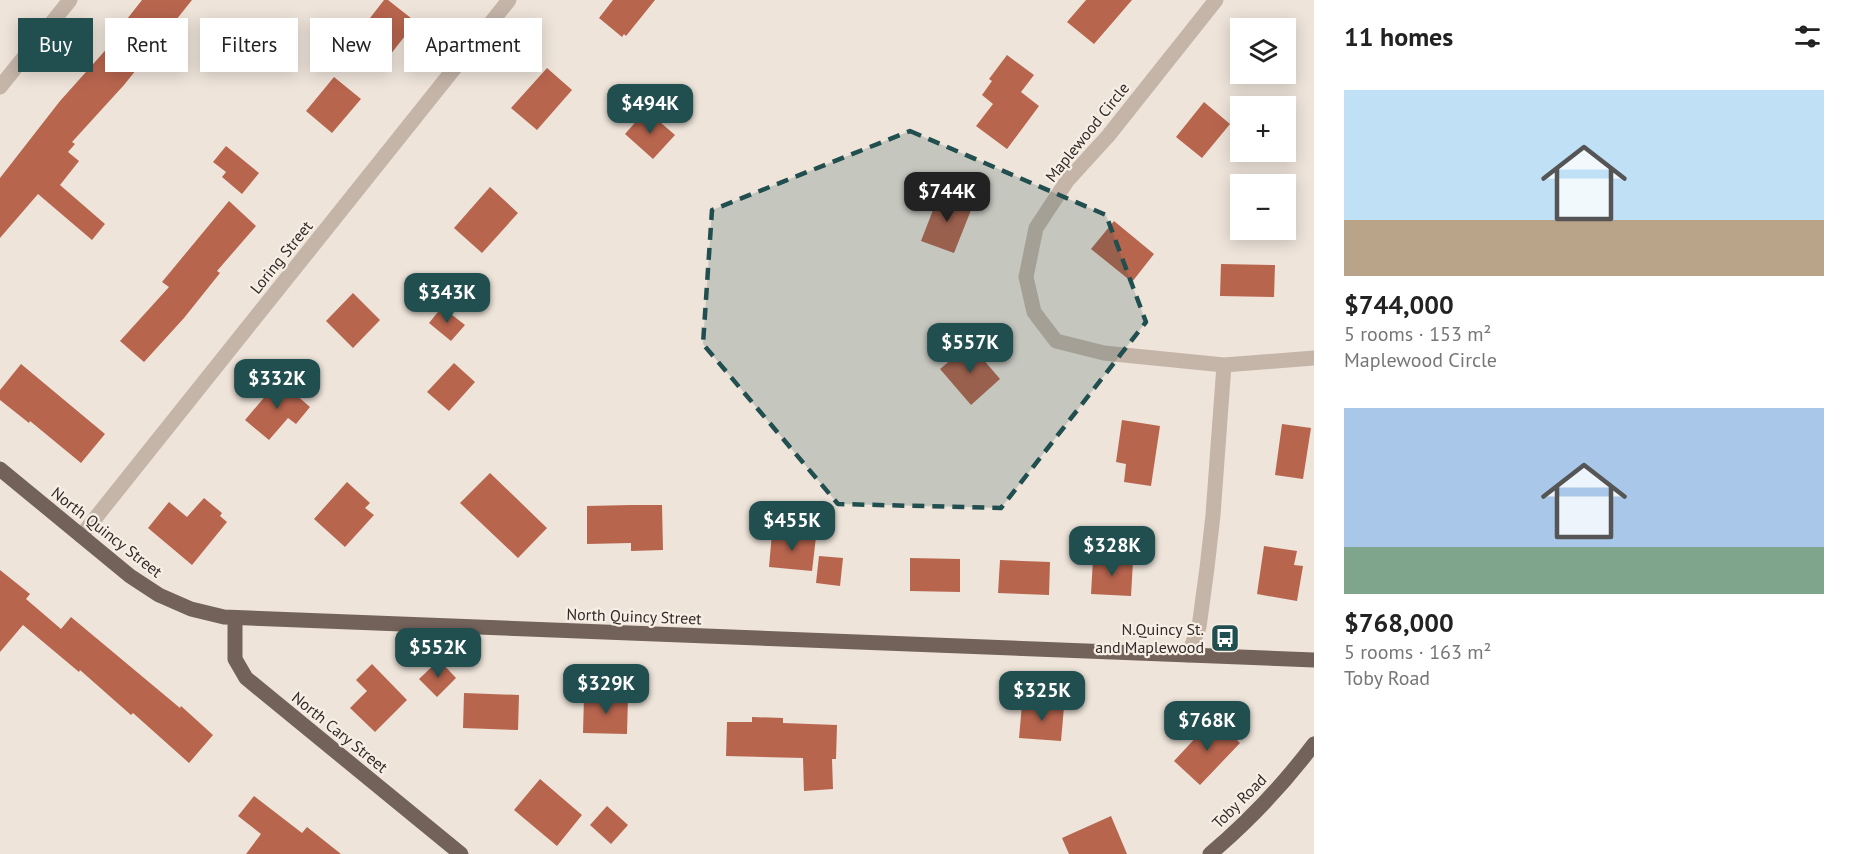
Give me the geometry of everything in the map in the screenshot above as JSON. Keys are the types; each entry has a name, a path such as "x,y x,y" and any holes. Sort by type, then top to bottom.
{"main road":[{"name":"North Quincy Street","path":"0,469 130,576 159,596 191,609 224,617 1314,660"},
{"name":"North Cary Street","path":"234,618 235,659 246,678 461,854"},
{"name":"Toby Road","path":"1210,854 1268,800 1314,744"}],"street":[{"path":"0,87 70,0"},
{"name":"Loring Street","path":"81,536 509,0"},
{"name":"Maplewood Circle","path":"1216,0 1108,136 1067,180 1036,228 1026,278 1034,312 1056,341 1104,353 1224,365 1314,358"},
{"path":"1188,655 1199,627 1207,568 1224,365"}],"highlighted area":[{"path":"910,131 1106,215 1146,322 1001,508 838,504 703,344 712,210"}],"building":[{"path":"142,0 192,0 178,18 128,18"},
{"path":"384,0 388,0 411,18 404,18 404,37 392,52 392,18 370,18"},
{"path":"613,0 655,0 626,36 624,34 622,37 599,18"},
{"path":"1086,0 1132,0 1094,44 1067,22"},
{"path":"105,51 105,72 134,72 72,142 75,144 68,152 79,161 60,185 105,224 92,240 38,194 0,238 0,178 60,101 86,72 93,72 93,64"},
{"path":"1007,55 1034,75 1021,92 1039,106 1007,149 976,126 993,104 982,95 992,81 989,79"},
{"path":"547,68 572,90 537,130 511,108"},
{"path":"334,77 361,99 332,133 306,111"},
{"path":"1204,102 1230,124 1202,158 1176,137"},
{"path":"646,110 675,135 653,159 625,134"},
{"path":"226,146 259,173 242,194 222,177 226,172 213,162"},
{"path":"490,187 518,213 482,253 454,228"},
{"path":"940,192 973,205 954,253 921,241"},
{"path":"229,201 256,226 217,271 220,273 184,318 144,362 120,341 169,287 162,282"},
{"path":"1114,221 1154,254 1132,282 1091,249"},
{"path":"1221,264 1275,265 1274,297 1220,296"},
{"path":"353,293 380,320 353,348 326,321"},
{"path":"442,307 465,325 451,341 429,323"},
{"path":"970,344 1000,379 971,405 940,369"},
{"path":"454,363 475,382 449,411 427,392"},
{"path":"21,364 105,434 81,463 30,421 29,423 0,400 0,390"},
{"path":"279,380 310,407 296,424 288,418 269,440 245,420"},
{"path":"1122,420 1160,426 1151,486 1124,482 1126,464 1116,462"},
{"path":"1282,424 1311,428 1303,479 1275,475"},
{"path":"490,473 547,528 518,558 460,503"},
{"path":"347,482 370,503 365,508 374,515 345,547 314,519"},
{"path":"204,498 222,513 220,516 227,522 192,565 148,528 169,502 187,517"},
{"path":"662,505 663,550 631,551 631,543 587,544 587,506"},
{"path":"772,533 816,537 812,571 769,567"},
{"path":"1264,546 1297,551 1294,565 1303,566 1297,601 1257,594"},
{"path":"819,556 843,558 840,586 816,583"},
{"path":"910,558 960,559 960,592 910,591"},
{"path":"1093,559 1133,561 1131,596 1091,594"},
{"path":"1000,560 1050,562 1049,595 998,593"},
{"path":"0,570 30,594 26,599 61,629 71,617 180,708 181,706 213,735 189,763 133,713 131,715 80,670 79,672 23,625 0,652"},
{"path":"439,660 456,678 437,697 419,679"},
{"path":"372,664 407,700 375,732 350,708 367,691 356,680"},
{"path":"464,693 519,695 518,730 463,728"},
{"path":"584,696 628,697 627,734 583,733"},
{"path":"1022,704 1064,707 1061,741 1019,738"},
{"path":"752,717 783,718 783,723 837,725 836,759 832,759 833,789 804,791 803,758 726,756 727,722 752,722"},
{"path":"1214,718 1240,743 1200,785 1174,761"},
{"path":"540,779 582,815 557,846 514,810"},
{"path":"254,796 302,833 307,827 341,854 246,854 261,834 238,816"},
{"path":"607,806 628,825 611,844 590,825"},
{"path":"1111,816 1127,854 1069,854 1062,838"}],"place":[{"name":"N.Quincy St. and Maplewood","path":"1225,638"}]}
